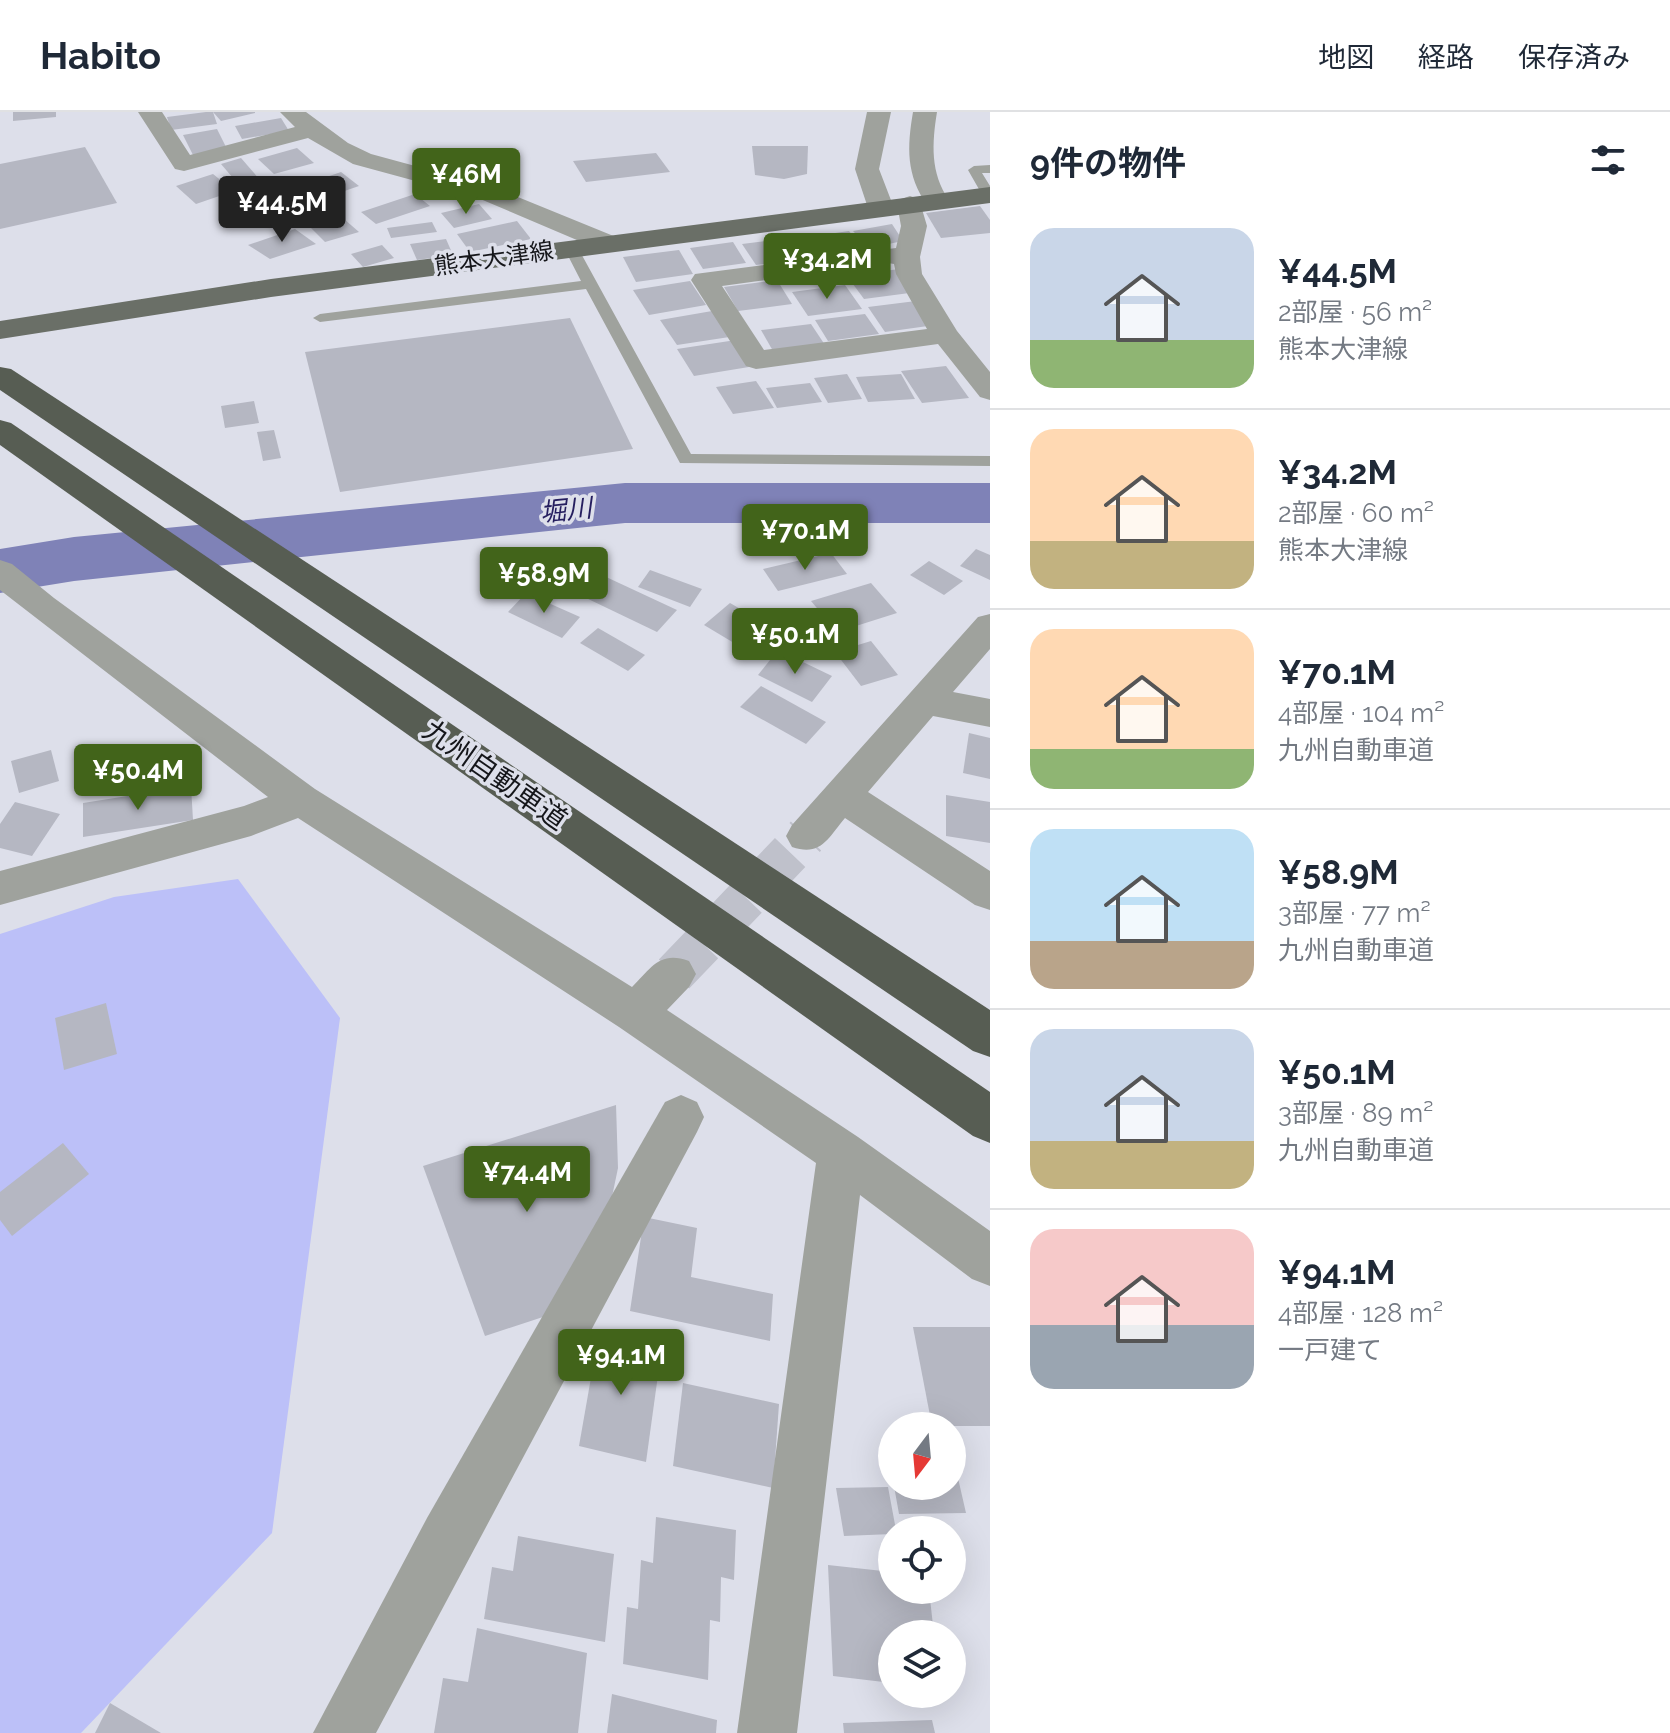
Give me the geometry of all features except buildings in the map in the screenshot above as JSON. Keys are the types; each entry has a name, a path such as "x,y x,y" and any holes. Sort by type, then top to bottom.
{"highway":[{"name":"九州自動車道","path":"0,376 990,1036"},
{"name":"九州自動車道","path":"0,430 990,1120"}],"main road":[{"name":"熊本大津線","path":"3,326 881,208 923,202 990,186"}],"street":[{"path":"150,112 184,164 311,130"},
{"path":"292,112 342,152 371,163 486,193 607,243"},
{"path":"879,112 867,169 881,208"},
{"path":"925,112 922,172 927,190 907,257 909,274 945,335 990,391"},
{"path":"907,257 888,255 705,280 756,360 945,335"},
{"path":"0,572 42,607 301,800 635,1013 841,1153 990,1261"},
{"path":"806,836 990,626"},
{"path":"923,700 990,713"},
{"path":"843,796 990,893"},
{"path":"0,888 251,820 301,800"},
{"path":"635,1013 674,974"},
{"path":"343,1733 447,1538 681,1117"},
{"path":"767,1733 841,1153"}],"lane":[{"path":"571,248 686,459 990,461"},
{"path":"320,318 590,284"}],"shaded area":[{"path":"990,496 990,510 924,512 727,501"},
{"path":"238,879 340,1018 272,1533 81,1733 0,1733 0,934 114,897"}],"waterway":[{"name":"堀川","path":"0,571 74,559 625,503 990,503"}],"tunnel":[{"path":"674,974 806,836"}]}
